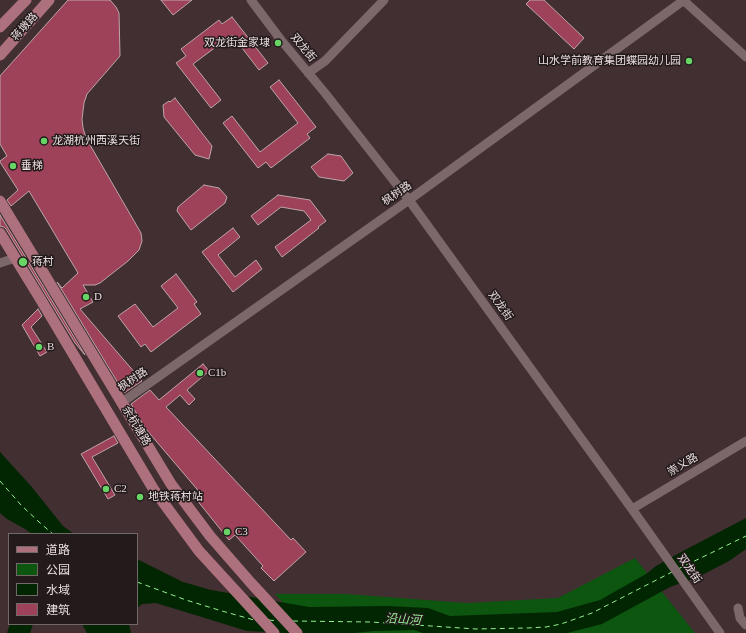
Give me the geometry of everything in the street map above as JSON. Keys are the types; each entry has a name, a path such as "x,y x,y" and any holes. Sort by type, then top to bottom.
{"main road":[{"name":"蒋墩路","path":"0,27 26,0"},
{"name":"蒋墩路","path":"0,55 50,0"},
{"name":"余杭塘路","path":"0,201 171,484 210,536 297,633"},
{"name":"余杭塘路","path":"0,233 154,490 199,551 274,633"}],"street":[{"name":"双龙街","path":"251,0 281,40 409,200 720,633"},
{"path":"308,73 325,61 384,0"},
{"path":"684,0 746,57"},
{"name":"枫树路","path":"121,403 409,200 684,0"},
{"path":"0,263 15,258"},
{"name":"崇义路","path":"632,509 746,441"},
{"path":"738,608 740,618 746,625"}],"green space":[{"path":"635,558 695,633 311,633 275,594 346,594 467,603 558,598"}],"water":[{"path":"0,452 31,486 63,526 73,533 31,533 0,513"},
{"name":"沿山河","path":"746,518 746,549 729,561 700,576 670,587 602,624 567,633 423,633 414,630 354,633 287,633 247,631 156,603 142,604 138,607 138,560 183,582 211,590 309,607 387,606 428,608 450,616 557,612 600,600 683,551"},
{"path":"10,625 33,625 30,633 7,633"},
{"path":"83,625 129,625 131,633 87,633"}],"building":[{"name":"龙湖杭州西溪天街","path":"68,0 110,0 119,13 120,56 87,94 82,119 86,138 141,233 142,241 139,250 128,261 100,283 95,285 83,285 93,302 80,309 142,381 124,393 57,282 62,288 78,273 29,191 11,206 7,200 18,190 0,162 7,156 0,144 0,76"},
{"path":"161,0 192,0 173,15"},
{"path":"530,0 544,0 584,38 574,49 526,4"},
{"path":"232,17 268,63 259,70 232,35 193,64 221,100 211,108 176,63 186,56 181,49 219,20 222,24"},
{"path":"279,80 316,127 307,134 310,138 271,168 266,162 258,168 223,123 232,116 260,152 298,123 270,87"},
{"path":"175,98 212,146 209,159 195,155 164,117 163,105"},
{"path":"328,154 341,156 353,173 344,181 319,177 311,167"},
{"path":"204,185 219,188 227,197 225,203 191,230 177,211 178,207"},
{"path":"278,195 310,200 326,221 282,257 275,247 311,220 304,211 281,207 258,225 251,216"},
{"path":"0,215 85,355 75,343 6,229 0,226"},
{"path":"233,228 240,237 218,255 235,277 256,260 262,269 233,292 202,252"},
{"path":"176,274 197,302 194,304 201,314 151,352 145,344 141,347 118,316 135,304 153,327 178,308 161,286"},
{"path":"38,309 42,316 31,327 47,352 40,356 22,325"},
{"path":"203,364 209,371 187,390 195,399 189,405 180,395 166,407 291,540 293,538 306,552 274,581 261,568 263,566 235,535 229,540 196,499 202,495 145,428 131,404 150,390 159,400"},
{"path":"114,436 118,443 92,457 115,495 108,499 81,454"}],"ferry route":[{"path":"0,481 21,505 52,533"},
{"path":"678,569 746,536"},
{"path":"293,621 371,622 476,629 546,627 561,624 592,613 672,572"},
{"path":"138,582 186,600 254,620"},
{"path":"269,620 278,621"}],"place":[{"name":"双龙街金家埭","path":"278,43"},
{"name":"山水学前教育集团蝶园幼儿园","path":"689,61"},
{"name":"龙湖杭州西溪天街","path":"44,141"},
{"name":"垂梯","path":"13,166"},
{"name":"蒋村","path":"23,262"},
{"name":"D","path":"86,297"},
{"name":"B","path":"39,347"},
{"name":"C1b","path":"200,373"},
{"name":"C2","path":"106,489"},
{"name":"地铁蒋村站","path":"140,497"},
{"name":"C3","path":"227,532"}]}
